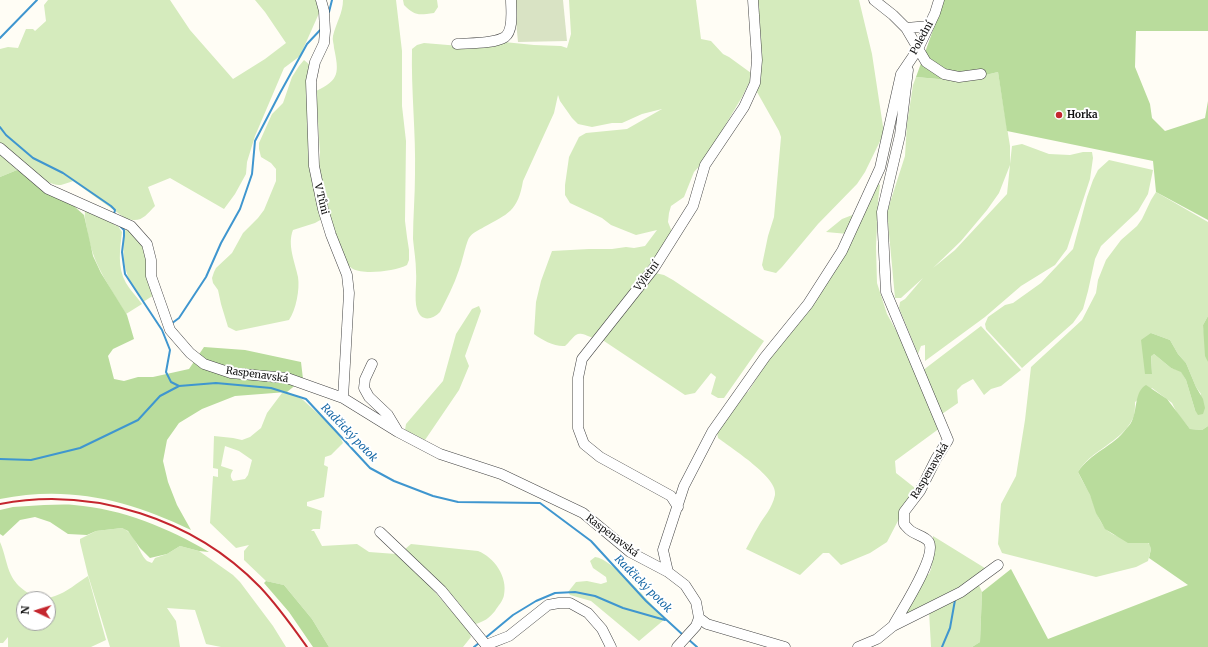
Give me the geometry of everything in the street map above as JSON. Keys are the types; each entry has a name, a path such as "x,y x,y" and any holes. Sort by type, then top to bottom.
{"street":[{"name":"V Tůni","path":"321,0 324,12 324,43 315,62 311,81 314,166 323,209 331,236 348,275 349,293 344,398"},
{"path":"457,44 492,41 505,37 510,28 511,0"},
{"name":"Výletní","path":"678,507 671,496 600,457 584,444 578,428 578,378 582,359 654,268 693,206 705,165 744,107 755,83 757,60 753,0"},
{"path":"874,0 893,15 906,28 926,62 944,74 959,77 981,74"},
{"name":"Polední","path":"668,572 663,550 684,486 712,432 765,356 808,304 842,251 880,168 901,74 909,60 918,49 939,0"},
{"path":"906,28 929,26"},
{"name":"Raspenavská","path":"893,626 926,567 930,552 930,544 926,539 911,531 904,524 904,512 920,491 936,459 948,440 886,292 882,212 900,135 909,60"},
{"name":"Raspenavská","path":"0,148 48,189 131,226 147,244 151,260 152,276 170,330 190,353 204,364 231,373 287,378 344,398 398,432 440,454 502,474 583,513 630,552 668,572 685,585 696,602 699,618"},
{"path":"372,364 365,379 364,388 369,397 388,415 398,432"},
{"path":"380,532 441,590 486,645 509,636 548,605 570,603 588,613 602,629 611,647"},
{"name":"Raspenavská","path":"858,647 877,639 893,626 961,592 998,565"},
{"path":"677,647 696,626 699,618 707,624 785,647"}],"green space":[{"path":"48,0 170,0 190,30 233,79 265,59 286,43 255,0 319,0 320,11 300,56 284,68 255,136 247,162 246,174 235,194 224,209 170,178 148,187 155,206 142,218 130,220 73,181 61,185 46,181 37,176 19,162 0,143 0,49 8,47 18,48 26,29 33,29 35,31 46,21 44,5"},
{"path":"343,0 396,0 402,51 402,106 406,141 405,221 409,260 407,265 388,270 365,272 353,269 348,265 329,218 319,170 320,153 316,91 330,83 336,74 337,63 333,38 342,9"},
{"path":"403,0 437,0 438,7 434,13 417,14 404,5"},
{"path":"514,0 563,0 567,41 518,42"},
{"path":"569,0 696,0 701,39 711,41 723,54 751,73 751,79 704,161 694,172 684,197 671,206 668,222 672,232 654,261 593,338 587,335 576,334 565,346 561,346 549,343 534,334 536,302 541,281 552,251 612,249 626,247 634,248 645,246 657,230 636,235 611,225 602,218 570,203 565,195 569,157 579,137 586,133 627,129 662,109 642,114 622,123 612,123 592,127 578,124 560,101 558,95 554,113 523,181 521,191 515,205 506,215 470,236 455,281 440,312 434,317 424,318 417,309 416,268 413,239 415,159 412,49 417,45 424,43 460,46 504,42 561,46 567,48 571,34"},
{"path":"756,0 859,0 872,54 884,133 865,172 857,184 818,224 776,273 764,270 762,265 768,236 774,217 781,137 757,92"},
{"path":"944,0 1208,0 1208,31 1136,31 1135,67 1150,104 1152,118 1165,131 1205,118 1208,101 1208,220 1156,192 1153,161 1007,131 998,72 961,81 916,77"},
{"path":"304,60 310,65 322,219 315,223 293,230 291,236 291,248 298,277 298,287 297,299 289,320 236,331 228,327 218,290 213,283 212,278 216,268 232,253 243,233 264,210 276,181 276,169 271,163 261,157 259,143 272,114 283,103 292,77"},
{"path":"998,72 1010,146 1010,164 1012,146 1022,144 1049,154 1070,155 1083,152 1092,152 1093,158 1090,179 1067,249 1055,265 1021,286 985,317 925,361 925,345 921,346 918,354 899,308 900,302 905,299 923,278 901,298 895,298 887,212 905,156 907,124 913,85 916,77 961,81","holes":["1010,165 1007,194 955,250 933,268 961,241 987,210 999,193"]},
{"path":"0,153 17,170 0,177"},
{"path":"1109,160 1153,170 1148,194 1138,211 1101,246 1095,259 1083,309 1073,323 1022,368 986,329 985,324 988,317 1005,305 1013,303 1041,283 1073,249 1093,180 1098,170"},
{"path":"17,170 57,191 84,215 93,256 101,273 127,315 134,339 113,349 108,356 114,379 124,381 138,377 153,377 189,369 204,347 245,350 301,362 303,379 287,392 235,396 202,409 179,423 167,440 163,461 168,482 177,505 191,530 168,519 122,503 98,498 50,494 25,495 0,499 0,177"},
{"path":"875,182 880,185 876,247 877,283 887,314 898,334 940,428 895,461 896,473 915,488 887,542 870,553 841,565 829,553 823,553 800,575 746,549 772,504 775,495 774,488 770,480 762,472 718,438 717,432 731,398 748,392 848,234 826,232 842,219 855,214"},
{"path":"1156,192 1208,222 1208,316 1203,325 1208,362 1208,426 1202,430 1190,429 1177,413 1172,403 1152,388 1135,402 1134,416 1127,428 1113,441 1090,458 1078,472 1103,525 1111,533 1117,536 1150,544 1151,549 1148,561 1136,567 1096,577 1002,553 998,544 1001,504 1016,476 1025,420 1031,367 1082,320 1096,293 1098,280 1106,260 1121,240 1137,226","holes":["1151,333 1170,340 1178,354 1186,363 1196,387 1201,394 1195,410 1186,380 1181,371 1171,368 1154,354 1151,355 1152,374 1145,374"]},
{"path":"85,211 114,220 114,225 118,226 122,232 120,258 121,271 129,288 142,304 126,314 97,264 89,242"},
{"path":"126,227 142,240 154,295 143,302 128,277 124,263 123,248"},
{"path":"655,273 664,275 673,280 764,341 724,398 718,398 711,394 716,377 711,373 695,393 685,395 604,341 604,338"},
{"path":"479,306 481,311 465,356 469,366 459,390 425,440 405,430 406,424 443,381 456,334 472,309"},
{"path":"1208,316 1208,362 1205,356 1203,325"},
{"path":"981,326 1021,370 1001,386 991,389 984,395 973,379 962,385 957,390 958,403 942,414 922,371"},
{"path":"1151,333 1170,340 1178,354 1186,363 1196,387 1203,399 1205,408 1203,414 1198,415 1195,410 1186,380 1181,372 1171,368 1154,354 1151,356 1152,374 1145,374 1141,340"},
{"path":"1146,385 1167,399 1190,429 1202,430 1208,426 1208,647 972,647 980,642 982,592 1011,569 1048,639 1188,585 1149,558 1151,549 1149,543 1128,543 1105,529 1096,513 1090,495 1078,472 1083,465 1121,435 1129,425 1132,421 1138,395 1142,388"},
{"path":"288,392 302,399 337,431 343,443 331,455 325,457 324,465 328,467 324,497 307,502 307,506 322,511 320,529 313,529 311,531 314,531 322,546 357,544 369,552 396,554 427,583 469,631 471,637 463,647 329,647 312,619 284,585 266,581 244,560 244,551 249,545 236,548 210,523 213,476 218,477 218,469 213,468 214,436 242,440 250,437 261,428 267,413 282,393","holes":["225,446 239,451 252,460 248,475 245,479 233,481 231,478 231,473 233,470 221,466"]},
{"path":"44,505 92,507 127,515 178,535 209,552 180,546 167,554 150,558 140,548 128,531 122,528 96,531 87,535 68,534 50,522 35,517 20,520 3,536 0,534 0,510 13,507"},
{"path":"122,528 131,534 147,561 152,563 155,558 167,554 180,546 199,551 233,575 273,626 286,647 221,647 206,644 195,610 167,608 176,621 180,647 110,647 88,575 80,539 96,531"},
{"path":"933,536 988,570 957,591 905,616 903,613 925,576 929,574 931,569 933,558"},
{"path":"0,542 9,571 14,580 26,591 16,591 16,631 56,631 56,595 68,590 88,576 106,640 91,647 8,647 8,637 3,643 0,643"},
{"path":"411,544 478,551 489,558 502,575 505,588 503,599 491,616 475,624 442,584 424,566 404,550"},
{"path":"595,557 612,565 665,619 639,641 591,601 570,595 568,592 576,582 587,581 601,584 607,582 606,577 593,568 590,561"},
{"path":"266,581 284,585 312,619 329,647 313,647 289,612 264,583"},
{"path":"978,583 982,592 980,642 972,647 931,647 929,611"}],"waterway":[{"path":"0,38 37,0"},
{"path":"329,12 332,0"},
{"path":"171,324 179,318 206,277 221,243 240,209 252,174 255,141 307,44 322,28"},
{"path":"0,127 6,135 33,158 63,173 111,206 115,210 114,214"},
{"path":"120,226 124,230 122,252 125,274 162,330 170,350 166,372 171,382 179,386"},
{"name":"Radčický potok","path":"0,459 31,460 80,448 138,420 160,396 179,386 216,383 271,388 306,399 370,468 394,481 433,496 458,502 540,503 591,541 646,601 683,635"},
{"path":"484,639 513,615 536,601 555,593 575,592 595,596 623,608 665,620"},
{"path":"942,647 950,628 955,600"},
{"name":"Radčický potok","path":"688,639 697,647"},
{"path":"474,647 479,643"}],"railway":[{"path":"0,504 35,500 71,500 106,504 140,513 173,526 205,543 234,563 267,594 307,647"}],"place":[{"name":"Horka","path":"1059,115"}]}
